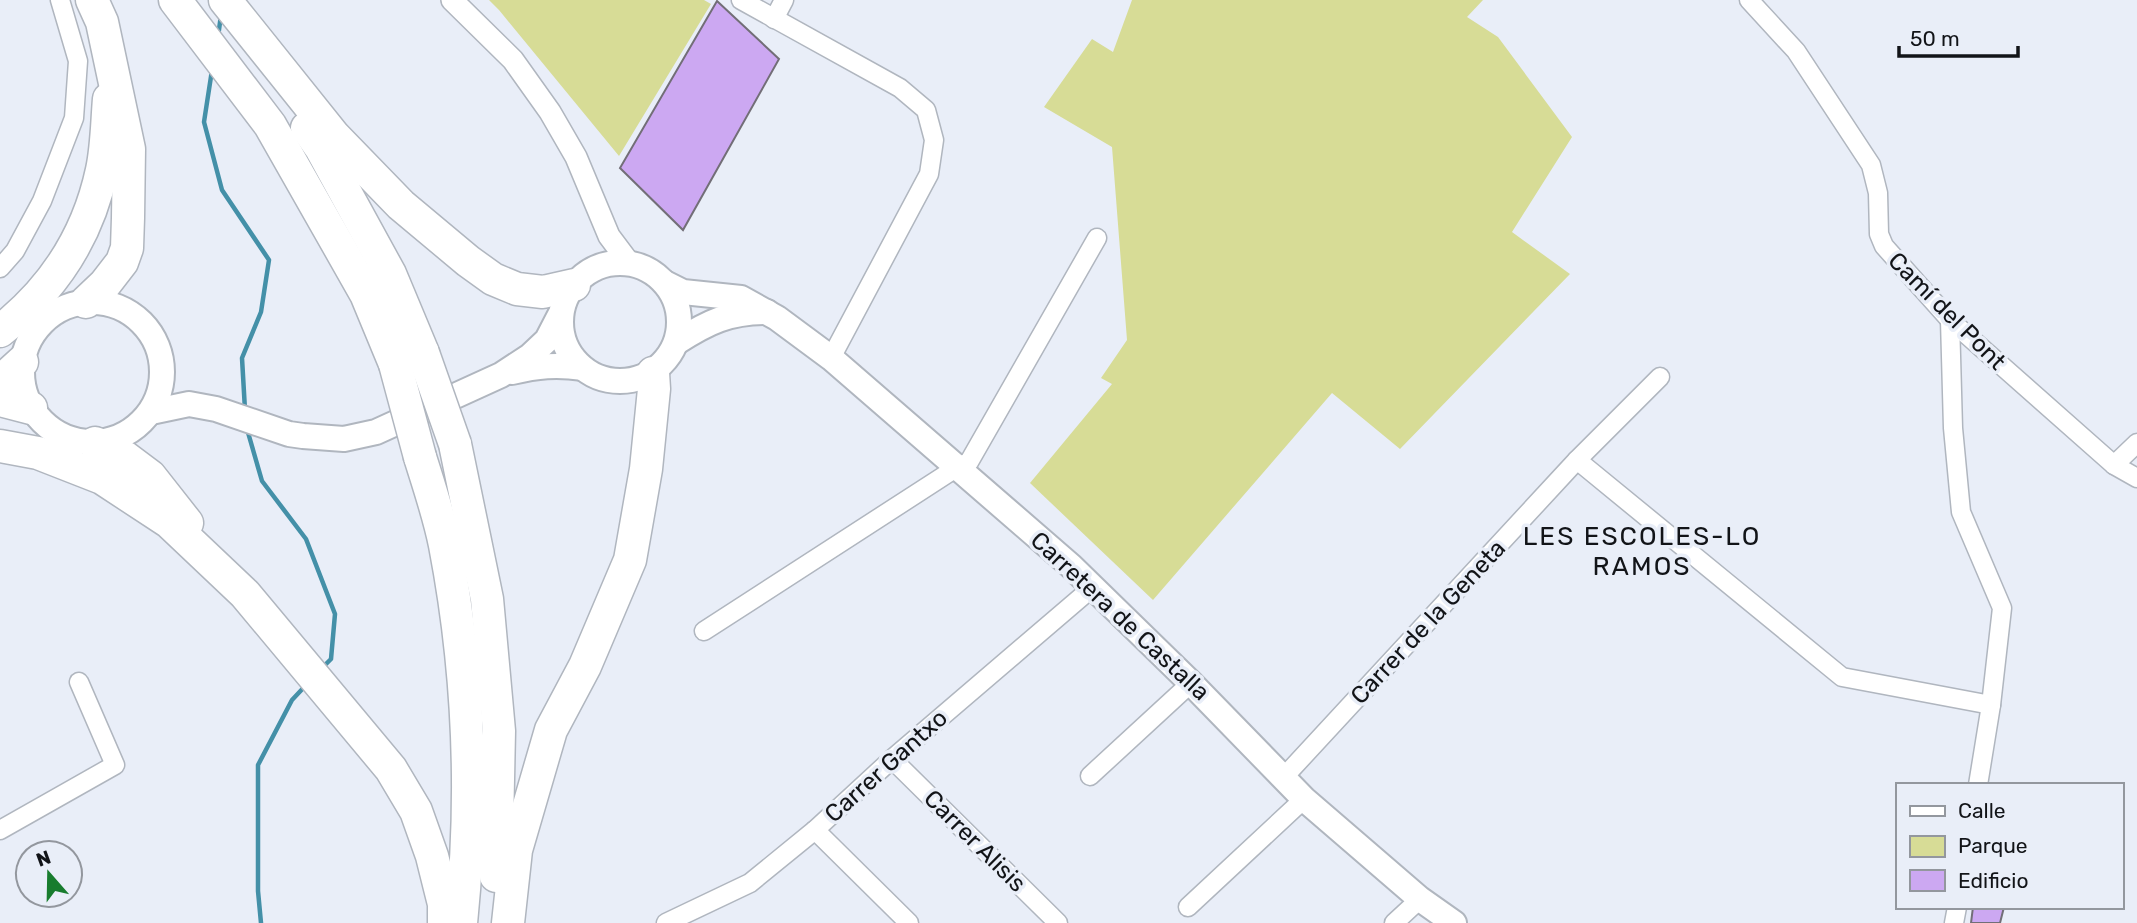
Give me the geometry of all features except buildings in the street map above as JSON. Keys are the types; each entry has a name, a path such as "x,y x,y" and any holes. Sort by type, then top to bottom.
{"highway":[{"path":"86,302 113,274 122,262 127,248 129,149 102,22 92,0"},
{"path":"176,0 270,125 366,294 409,359 455,443 487,599 499,731 497,869 492,923"},
{"path":"208,0 391,195 476,267 493,279 517,289 568,299"},
{"path":"225,0 277,74 390,274 409,359 420,457 444,542 464,676 469,802 461,923"},
{"path":"0,331 37,298 74,249 92,207 103,167 112,67"},
{"path":"508,923 516,850 551,730 585,666 630,560 646,469 654,389 653,373"},
{"path":"0,400 31,408"},
{"path":"95,443 126,458 150,475 180,517 226,561 245,594"},
{"path":"0,446 38,453 102,478 169,522 245,594 391,769 416,810 432,856 444,904 444,923"}],"main road":[{"path":"150,412 188,404 216,409 289,433 344,439 376,432 501,375 530,356 547,340 568,299 596,268 619,264 649,270 665,283 674,296 679,311 677,342 667,360 653,373 635,380 617,382 598,378 582,368 569,352 561,333 568,299"},
{"name":"Carretera de Castalla","path":"665,283 683,292 741,298 772,315 831,358 1093,587 1191,682 1304,799 1420,899 1454,923"},
{"path":"86,302 105,302 123,308 139,319 152,333 160,350 163,369 160,392 150,412 135,428 116,438 95,443 76,441 58,434 43,423 31,408 22,386 11,372 37,328 59,310 86,302"},
{"path":"677,342 715,319 734,314 772,315"},
{"path":"501,375 539,366 582,368"},
{"path":"163,369 178,388 216,409"}],"street":[{"path":"0,268 15,251 42,201 74,118 78,61 60,0"},
{"path":"452,0 513,60 550,112 576,157 619,264"},
{"path":"741,0 900,88 926,110 934,140 929,174 831,358"},
{"path":"774,19 785,0"},
{"name":"Camí del Pont","path":"1749,0 1796,51 1871,165 1878,193 1879,234 1884,246 1950,320 2114,465 2137,478"},
{"path":"704,631 969,462 1097,238"},
{"path":"1950,320 1953,428 1961,512 2002,608 1991,705 1978,783"},
{"name":"Carrer de la Geneta","path":"1284,777 1577,460 1660,377"},
{"path":"2114,465 2137,443"},
{"path":"1577,460 1842,677 1991,705"},
{"name":"Carrer Gantxo","path":"666,923 750,883 815,830 892,759 1093,587"},
{"path":"0,830 115,765 79,682"},
{"path":"1090,776 1191,682"},
{"name":"Carrer Alisis","path":"892,759 1058,923"},
{"path":"1188,907 1304,799"},
{"path":"815,830 909,923"},
{"path":"1394,923 1420,899"}],"green space":[{"path":"489,0 704,0 711,4 619,156"},
{"path":"1132,0 1483,0 1467,17 1498,37 1572,137 1512,232 1570,274 1400,449 1332,393 1153,600 1030,483 1112,384 1101,378 1127,340 1112,147 1044,107 1092,39 1113,52"}],"waterway":[{"path":"218,37 221,15"},
{"path":"212,70 204,122 222,190 269,260 261,312 242,358 245,410"},
{"path":"247,429 262,481 306,539 335,614 331,659 322,668"},
{"path":"261,923 258,891 258,765 292,700 307,684"}],"district":[{"name":"LES ESCOLES-LO RAMOS","path":"1642,551"}]}
